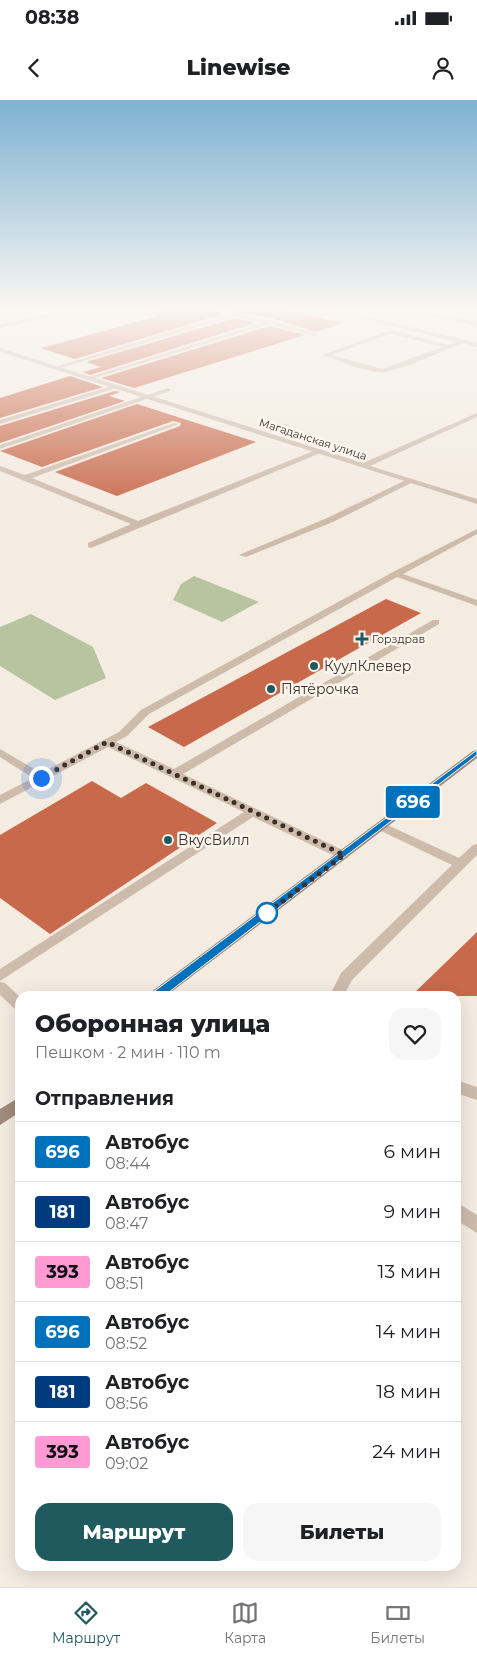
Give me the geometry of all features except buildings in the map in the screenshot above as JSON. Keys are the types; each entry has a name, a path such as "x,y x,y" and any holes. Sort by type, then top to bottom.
{"main road":[{"path":"163,991 477,753"},
{"path":"0,1118 15,1107"}],"street":[{"name":"Магаданская улица","path":"92,379 475,501"},
{"path":"0,422 115,387"},
{"path":"0,447 168,390"},
{"path":"363,466 477,415"},
{"path":"25,478 176,424"},
{"path":"92,545 138,524 319,452"},
{"path":"0,468 138,524"},
{"path":"243,555 330,520 411,481"},
{"path":"0,800 123,734 145,712 477,531"},
{"path":"396,574 477,603"},
{"path":"174,774 436,622"},
{"path":"107,742 344,855"},
{"path":"0,752 41,778"},
{"path":"0,976 252,812"},
{"path":"381,826 461,864"},
{"path":"341,991 346,977 477,848"},
{"path":"0,987 15,1000"},
{"path":"461,1088 477,1094"},
{"path":"461,1214 477,1225"}],"green space":[{"path":"194,576 259,602 222,622 173,600 181,584"},
{"path":"31,614 93,647 106,678 55,700 0,666 0,627"}],"bus line":[{"name":"696","path":"163,991 477,753"}],"place":[{"name":"Горздрав","path":"362,639"},
{"name":"КуулКлевер","path":"314,666"},
{"name":"Пятёрочка","path":"271,689"},
{"name":"ВкусВилл","path":"168,840"}],"route":[{"path":"41,778 107,742 344,855 267,913"}]}
